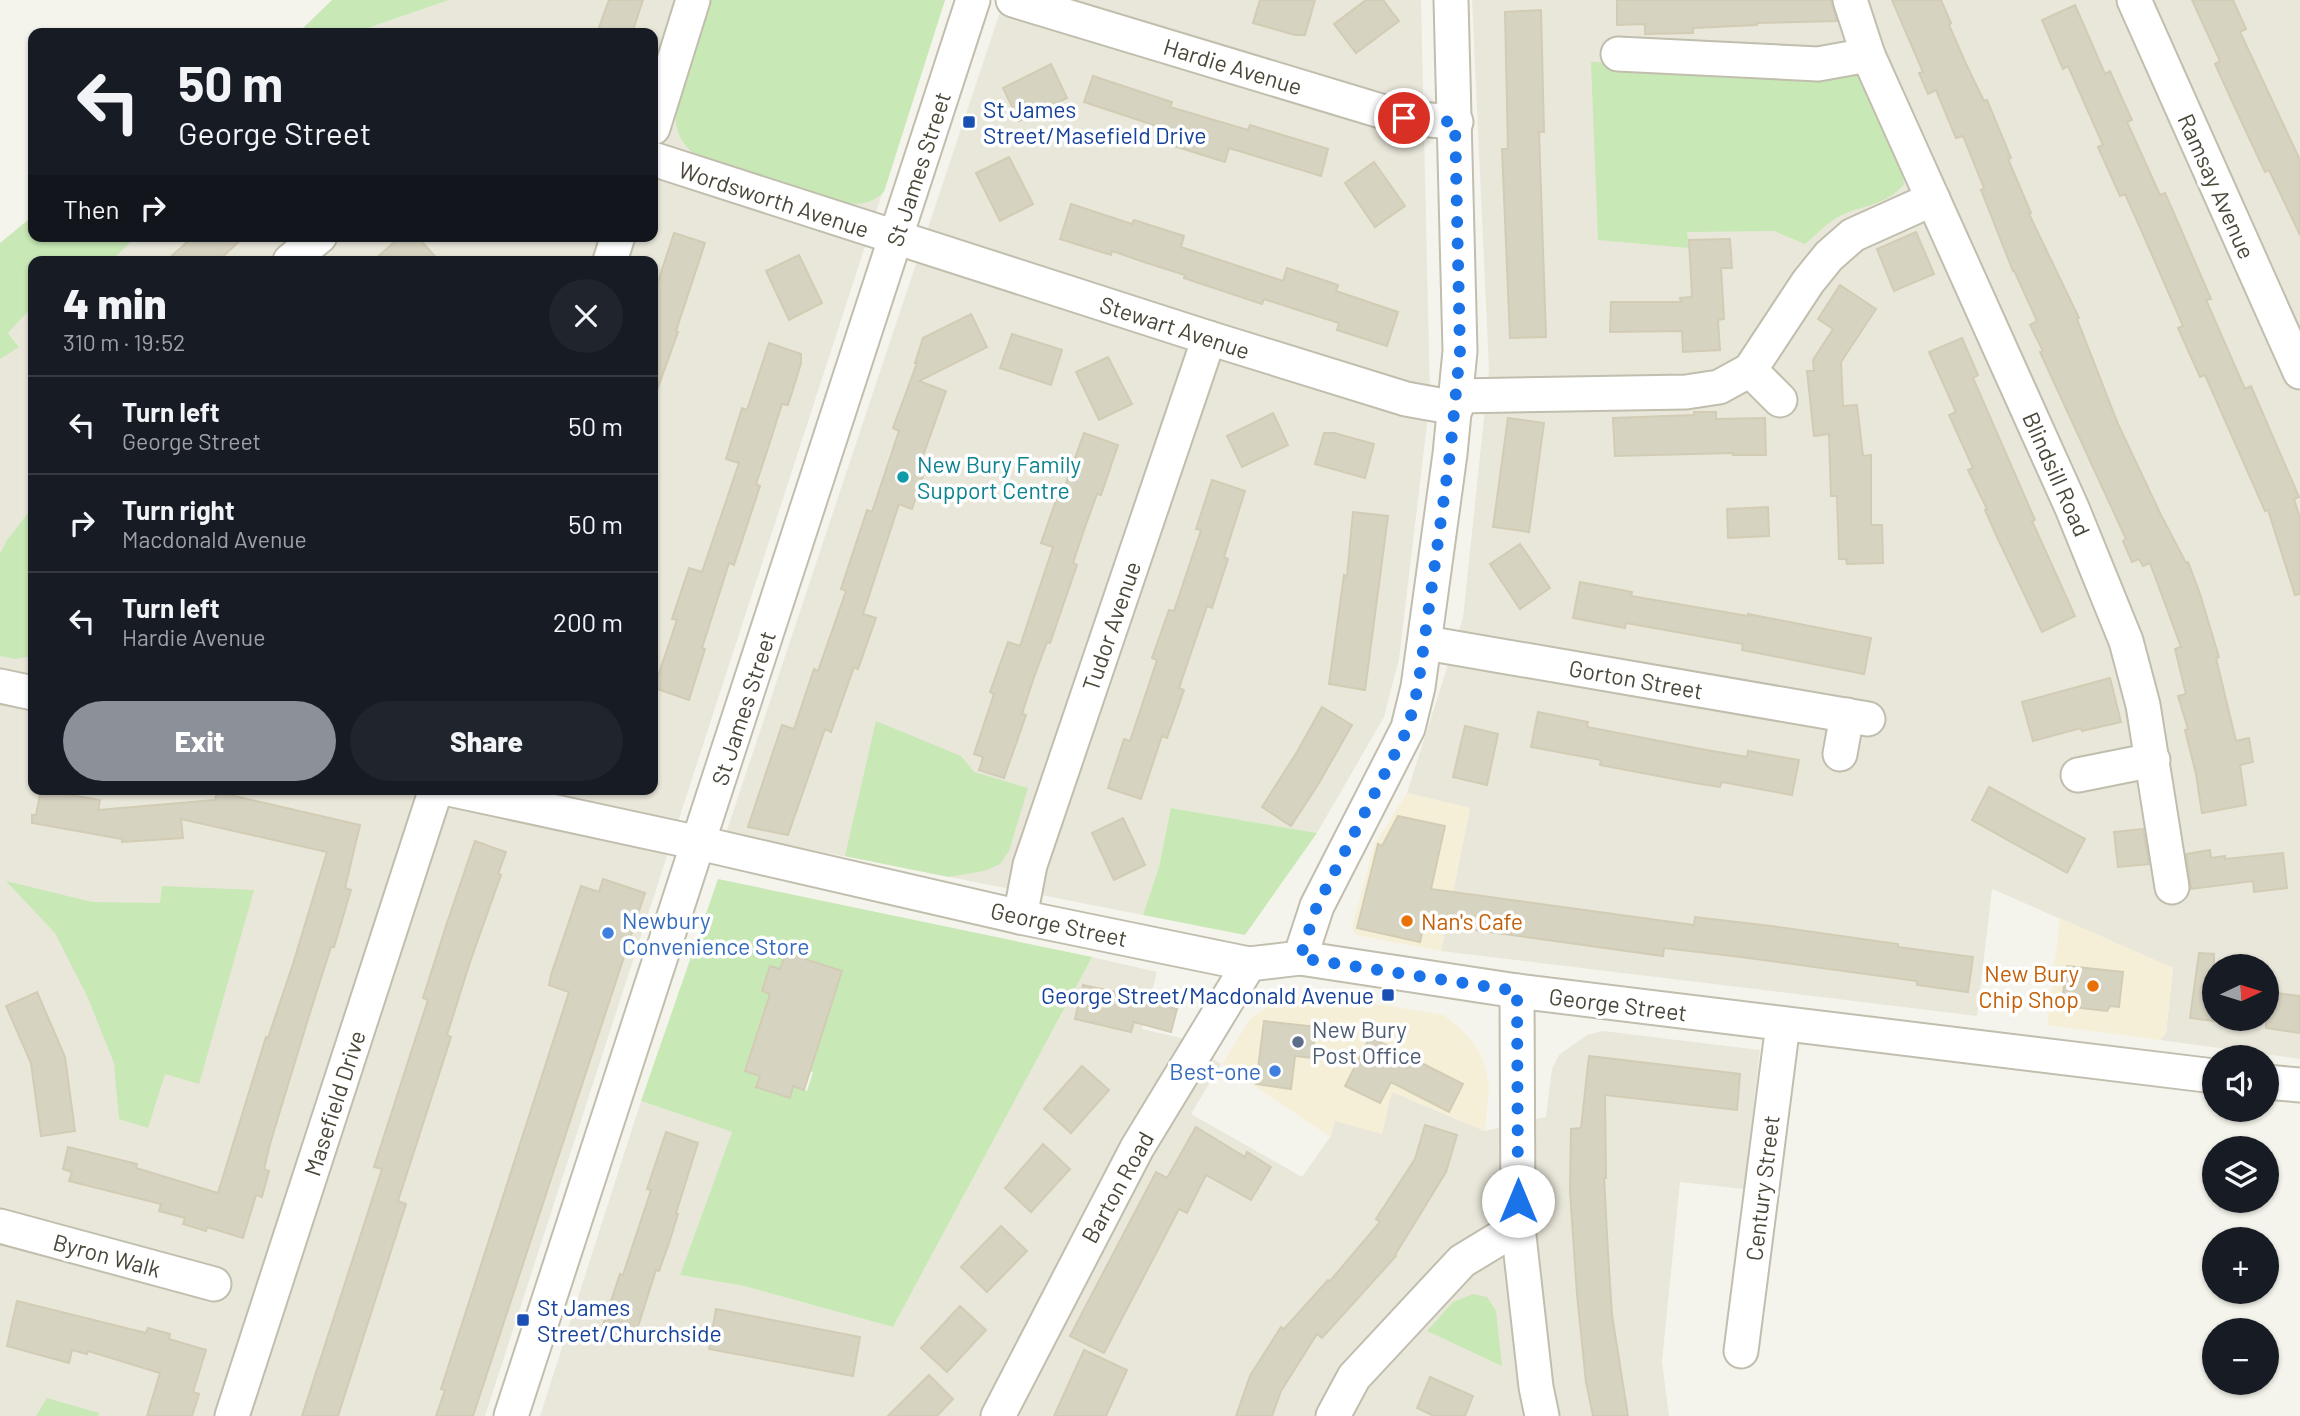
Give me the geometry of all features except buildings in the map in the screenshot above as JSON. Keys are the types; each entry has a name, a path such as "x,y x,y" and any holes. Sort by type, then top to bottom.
{"street":[{"path":"658,112 693,0"},
{"name":"St James Street","path":"511,1416 973,0"},
{"name":"Hardie Avenue","path":"1013,0 1404,118 1455,122"},
{"path":"1300,958 1317,906 1408,728 1426,643 1456,402 1461,311 1451,0"},
{"name":"Blindsill Road","path":"1850,0 1868,55 2102,577 2126,641 2143,705 2172,887"},
{"name":"Ramsay Avenue","path":"2134,0 2300,372"},
{"path":"1618,54 1818,64 1868,55"},
{"name":"Wordsworth Avenue","path":"658,161 895,238"},
{"path":"1456,402 1686,392 1719,387 1742,377 1750,370 1808,282 1829,256 1853,235 1933,199"},
{"name":"Stewart Avenue","path":"895,238 1406,399 1456,402"},
{"path":"296,256 313,242"},
{"name":"Tudor Avenue","path":"1020,917 1030,864 1209,338"},
{"path":"1750,370 1780,400"},
{"name":"Gorton Street","path":"1426,643 1857,717 1840,754"},
{"path":"0,686 28,692"},
{"path":"2078,775 2153,760"},
{"name":"Masefield Drive","path":"232,1416 434,795"},
{"name":"George Street","path":"477,795 1020,917 1249,964 1300,958 1517,991 2202,1075"},
{"name":"Barton Road","path":"998,1416 1137,1148 1249,964"},
{"path":"1517,991 1518,1227 1536,1387 1542,1416"},
{"name":"Century Street","path":"1741,1351 1783,1024"},
{"path":"2279,1084 2300,1086"},
{"name":"Byron Walk","path":"0,1226 214,1284"},
{"path":"1333,1416 1354,1377 1462,1261 1518,1227"}],"shaded area":[{"path":"449,0 945,0 485,1416 0,1416 0,359 19,346 8,333 28,311 28,795 658,795 658,256 116,256 131,242 658,242 658,28 368,28"},
{"path":"1004,0 1421,0 1430,399 1399,659 1384,717 1317,833 1172,808 1159,867 1143,915 726,833"},
{"path":"1472,0 2300,0 2300,1059 2279,1056 2279,1045 2202,1046 2160,1040 2166,1033 2173,968 1992,889 1977,1016 1441,951 1470,808 1407,793 1463,618 1489,370"},
{"path":"1407,793 1470,808 1441,951 1356,935 1352,928 1374,845"},
{"path":"2060,918 2173,968 2166,1033 2160,1040 2047,1025"},
{"path":"1092,957 1157,972 1142,1029 1181,1038 1221,1064 1191,1114 1302,1177 1330,1137 1335,1121 1392,1092 1485,1131 1546,1117 1552,1069 1559,1055 1587,1035 1603,1031 1760,1050 1744,1189 1680,1182 1662,1361 1669,1416 540,1416 641,1101 732,1132 680,1275 744,1286 893,1327"},
{"path":"1321,995 1444,1015 1463,1031 1478,1049 1486,1068 1489,1087 1485,1131 1392,1092 1382,1134 1335,1121 1330,1137 1222,1064 1250,1019 1267,1007 1292,997"}],"green space":[{"path":"332,0 449,0 368,28 303,28"},
{"path":"710,0 945,0 884,192 864,203 841,203 698,157 686,145 678,133 677,103"},
{"path":"1591,62 1854,68 1863,80 1902,170 1904,184 1883,200 1836,219 1805,244 1774,231 1687,232 1689,248 1598,240"},
{"path":"28,220 28,242 131,242 116,256 28,256 28,311 8,333 19,347 0,359 0,243"},
{"path":"28,513 28,657 15,659 0,656 0,554 7,540"},
{"path":"876,721 961,756 974,772 1028,788 1009,851 1000,864 984,871 949,877 845,856"},
{"path":"1171,808 1317,833 1245,935 1143,915 1159,867"},
{"path":"718,879 1092,957 893,1327 744,1286 680,1275 732,1132 641,1101","holes":["786,953 842,971 810,1071 813,1072 807,1091 793,1086 789,1098 756,1087 760,1076 745,1070 770,994 762,991 770,966 780,969"]},
{"path":"6,881 92,902 160,903 162,886 254,890 199,1084 165,1074 148,1128 119,1119 114,1063 88,998 55,933"},
{"path":"1473,1294 1487,1297 1496,1311 1502,1366 1427,1331 1453,1302"},
{"path":"47,1398 99,1413 98,1416 36,1416"}],"place":[{"name":"St James Street/Masefield Drive","path":"969,122"},
{"name":"New Bury Family Support Centre","path":"903,477"},
{"name":"Nan's Cafe","path":"1407,921"},
{"name":"Newbury Convenience Store","path":"608,933"},
{"name":"New Bury Chip Shop","path":"2093,986"},
{"name":"George Street/Macdonald Avenue","path":"1388,995"},
{"name":"New Bury Post Office","path":"1298,1042"},
{"name":"Best-one","path":"1275,1071"},
{"name":"St James Street/Churchside","path":"523,1320"}],"route":[{"path":"1404,118 1455,122 1461,311 1456,408 1426,643 1408,728 1317,906 1300,958 1517,991 1518,1201"}]}
